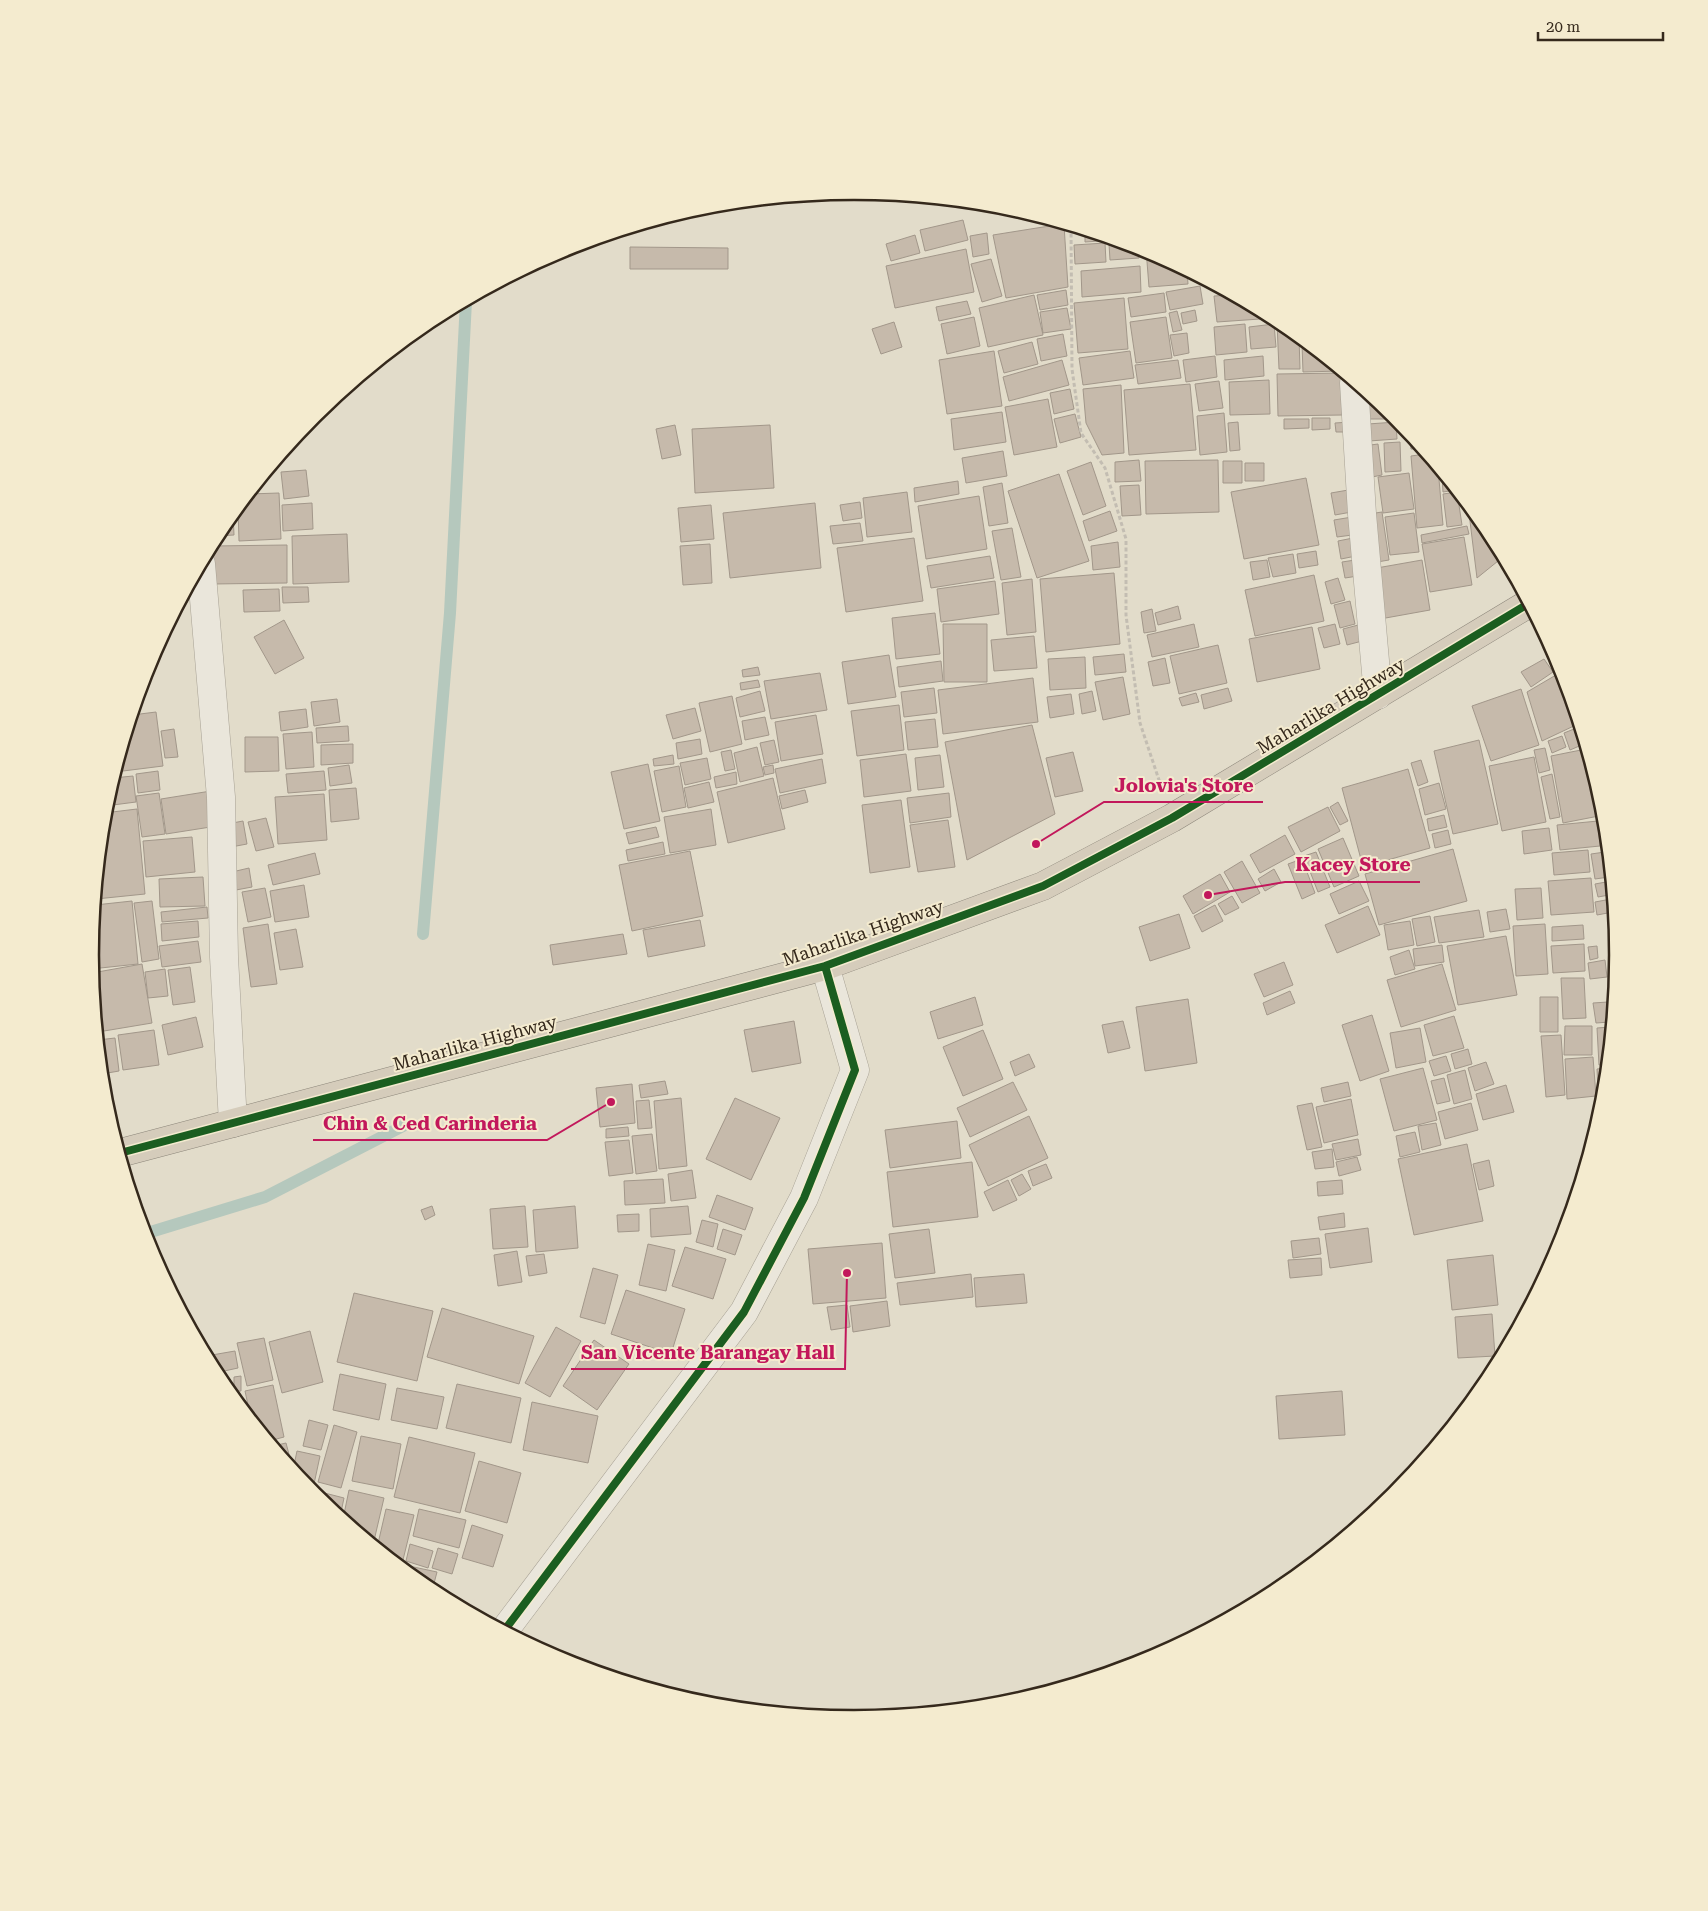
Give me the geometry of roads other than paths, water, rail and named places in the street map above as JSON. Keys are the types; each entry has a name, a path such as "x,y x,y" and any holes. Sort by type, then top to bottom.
{"highway":[{"name":"Maharlika Highway","path":"125,1153 825,966 1043,886 1172,818 1523,607"}],"street":[{"path":"1354,390 1362,514 1378,695"},
{"path":"202,575 221,797 224,957 233,1124"},
{"path":"507,1626 744,1312 804,1198 855,1070 825,966"}],"waterway":[{"path":"423,934 450,613 466,308"},
{"path":"151,1232 265,1197 403,1126"}],"place":[{"name":"Jolovia's Store","path":"1036,844"},
{"name":"Kacey Store","path":"1208,895"},
{"name":"Chin & Ced Carinderia","path":"611,1102"},
{"name":"San Vicente Barangay Hall","path":"847,1273"}]}
